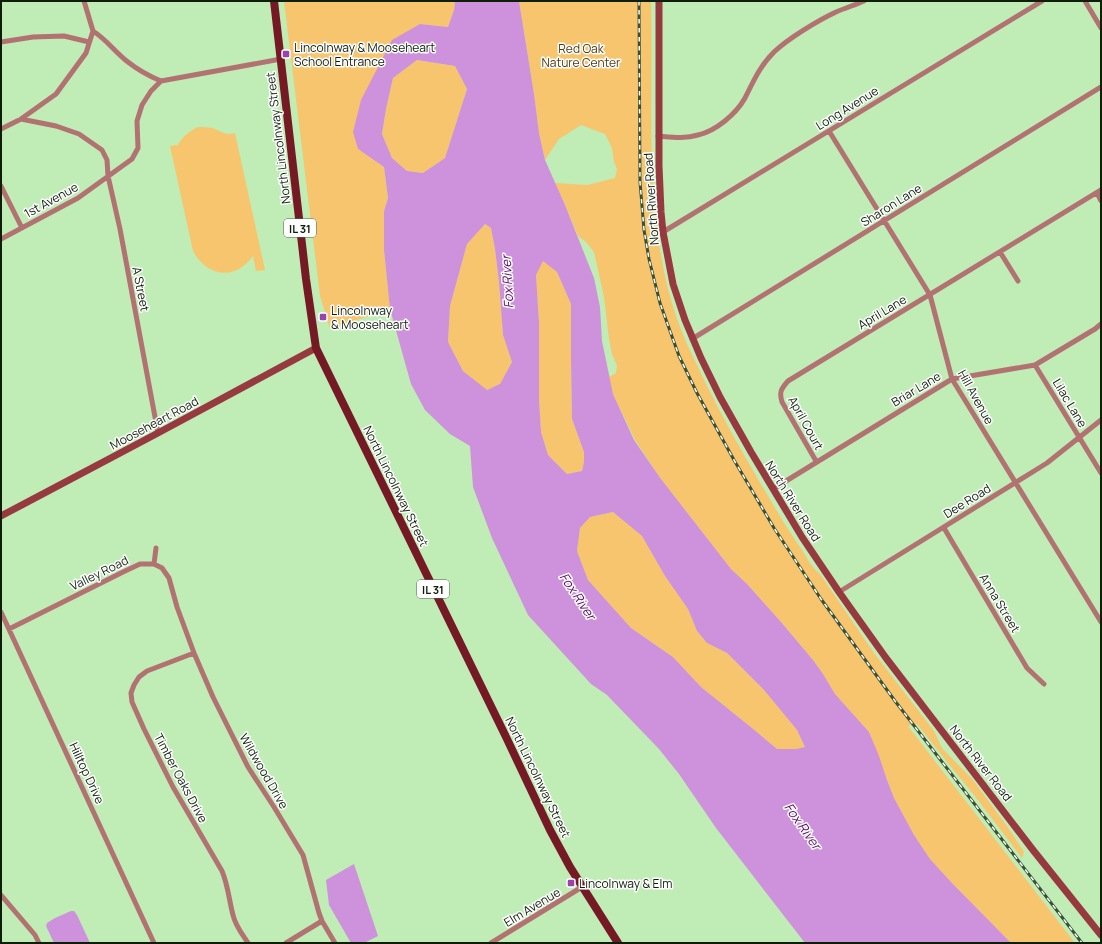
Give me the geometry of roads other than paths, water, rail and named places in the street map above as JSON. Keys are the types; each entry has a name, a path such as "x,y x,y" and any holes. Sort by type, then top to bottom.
{"main road":[{"name":"North Lincolnway Street","path":"274,1 316,348 545,820 564,857 618,943"},
{"name":"North River Road","path":"659,1 658,136 659,191 663,232 673,284 692,339 710,378 740,434 802,537 839,592 886,658 1101,935"},
{"name":"Mooseheart Road","path":"1,516 316,348"}],"street":[{"path":"1,129 20,119 56,94 80,63 86,53 93,31 84,1"},
{"path":"658,136 698,136 721,124 740,106 756,75 773,53 783,44 831,15 864,1"},
{"name":"Long Avenue","path":"663,232 1042,1"},
{"path":"1085,1 1101,28"},
{"path":"93,31 103,37 128,62 142,72 161,81 281,59"},
{"path":"1,42 33,37 64,36 89,42"},
{"name":"1st Avenue","path":"1,239 78,198 132,159 138,148 137,121 142,105 161,81"},
{"name":"Sharon Lane","path":"692,339 1101,87"},
{"name":"A Street","path":"20,119 56,126 80,134 102,150 107,160 108,176 120,229 158,433"},
{"name":"Hill Avenue","path":"829,132 930,294 952,379 1101,622"},
{"path":"1,186 22,228"},
{"path":"1099,192 1101,201"},
{"name":"April Lane","path":"780,395 782,388 788,381 1099,192"},
{"path":"1000,252 1018,281"},
{"name":"Briar Lane","path":"773,488 952,379 1035,365 1101,324"},
{"name":"Lilac Lane","path":"1035,365 1101,473"},
{"name":"April Court","path":"780,395 782,402 816,461"},
{"name":"Dee Road","path":"839,592 1047,463 1101,420"},
{"name":"Anna Street","path":"944,528 1027,668 1044,684"},
{"path":"154,564 156,548"},
{"name":"Valley Road","path":"9,629 122,572 140,564 154,564"},
{"name":"Wildwood Drive","path":"154,564 162,568 168,578 194,653 213,697 248,767 302,855 319,913 335,943"},
{"name":"Hilltop Drive","path":"1,612 154,943"},
{"name":"Timber Oaks Drive","path":"194,653 147,671 139,677 130,693 132,702 144,729 173,787 222,871 226,880 233,916 248,943"},
{"name":"Elm Avenue","path":"491,943 582,887"},
{"path":"1,896 35,935 39,943"},
{"path":"286,943 322,921"}],"water":[{"name":"Fox River","path":"455,1 519,1 539,133 545,160 565,205 594,278 600,307 602,341 613,394 634,440 661,479 731,569 747,584 781,622 813,660 835,694 869,732 894,798 914,835 930,859 1011,943 805,943 716,828 679,774 659,749 607,695 591,684 528,615 492,538 473,487 470,446 450,434 425,410 411,384 390,309 384,250 384,211 388,198 384,167 358,149 353,132 361,100 392,40 420,24 448,27 454,10","holes":["417,60 455,66 467,89 445,158 423,173 407,171 392,158 382,134 393,78","485,224 491,228 499,282 503,335 512,362 500,384 487,390 463,371 448,342 450,306 467,244","543,261 557,272 571,304 572,419 584,452 584,462 582,471 567,474 548,455 541,432 539,399 539,322 536,275","613,512 642,536 665,576 688,609 697,631 707,643 727,653 764,690 797,730 805,747 796,749 777,749 701,687 673,657 631,628 588,580 577,551 580,528 590,517"]},
{"path":"354,864 378,936 364,943 351,943 329,905 326,880"},
{"path":"71,911 74,911 77,915 90,943 54,943 46,926 47,923"}],"railway":[{"path":"639,1 640,182 644,230 649,259 660,303 679,356 697,393 734,460 774,528 821,599 895,701 1082,943"}],"place":[{"name":"Lincolnway & Mooseheart School Entrance","path":"286,54"},
{"name":"Lincolnway & Mooseheart","path":"323,317"},
{"name":"Lincolnway & Elm","path":"571,883"}],"park label":[{"name":"Red Oak Nature Center","path":"581,55"}]}
